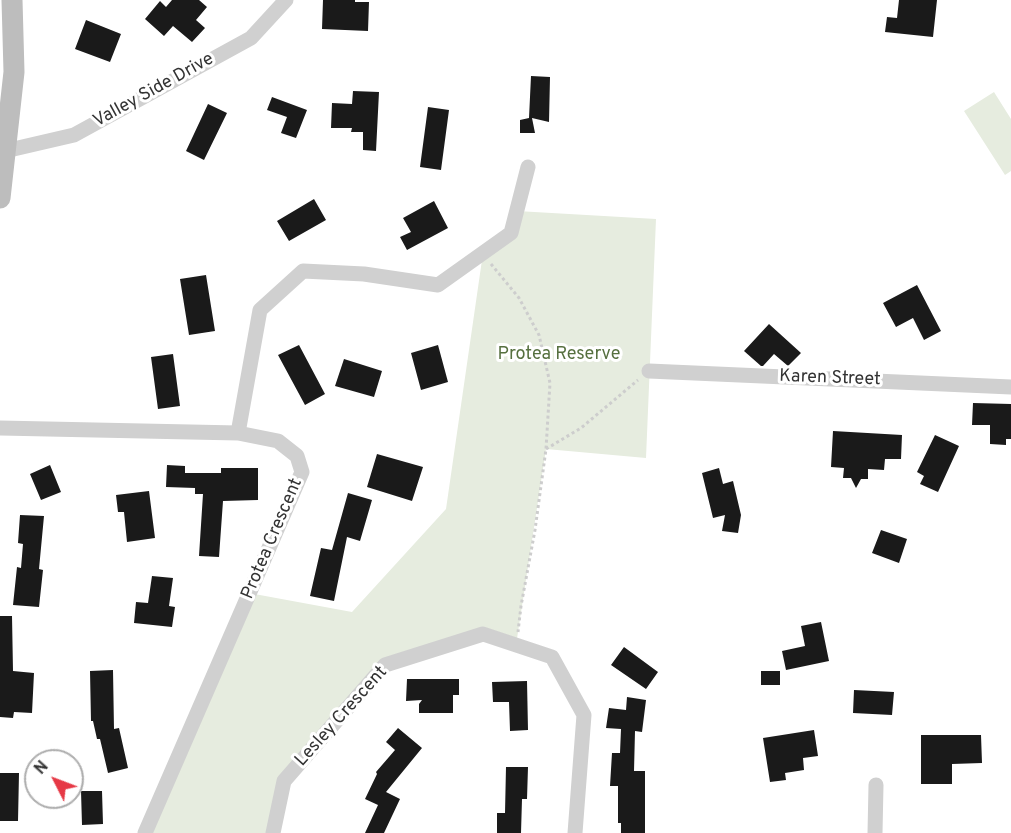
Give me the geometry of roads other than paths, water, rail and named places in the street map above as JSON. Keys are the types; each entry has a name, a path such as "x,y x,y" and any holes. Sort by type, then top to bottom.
{"main road":[{"path":"0,198 14,72 12,0"}],"street":[{"name":"Valley Side Drive","path":"5,151 74,135 251,38 285,0"},
{"path":"238,433 260,310 303,271 364,274 438,285 511,233 528,167"},
{"name":"Karen Street","path":"649,371 1011,387"},
{"name":"Protea Crescent","path":"0,428 238,433 278,441 297,456 302,472 145,833"},
{"name":"Lesley Crescent","path":"273,833 284,781 385,665 483,634 552,657 584,714 575,833"},
{"path":"875,833 876,784"}],"park label":[{"name":"Protea Reserve","path":"559,355"}]}
